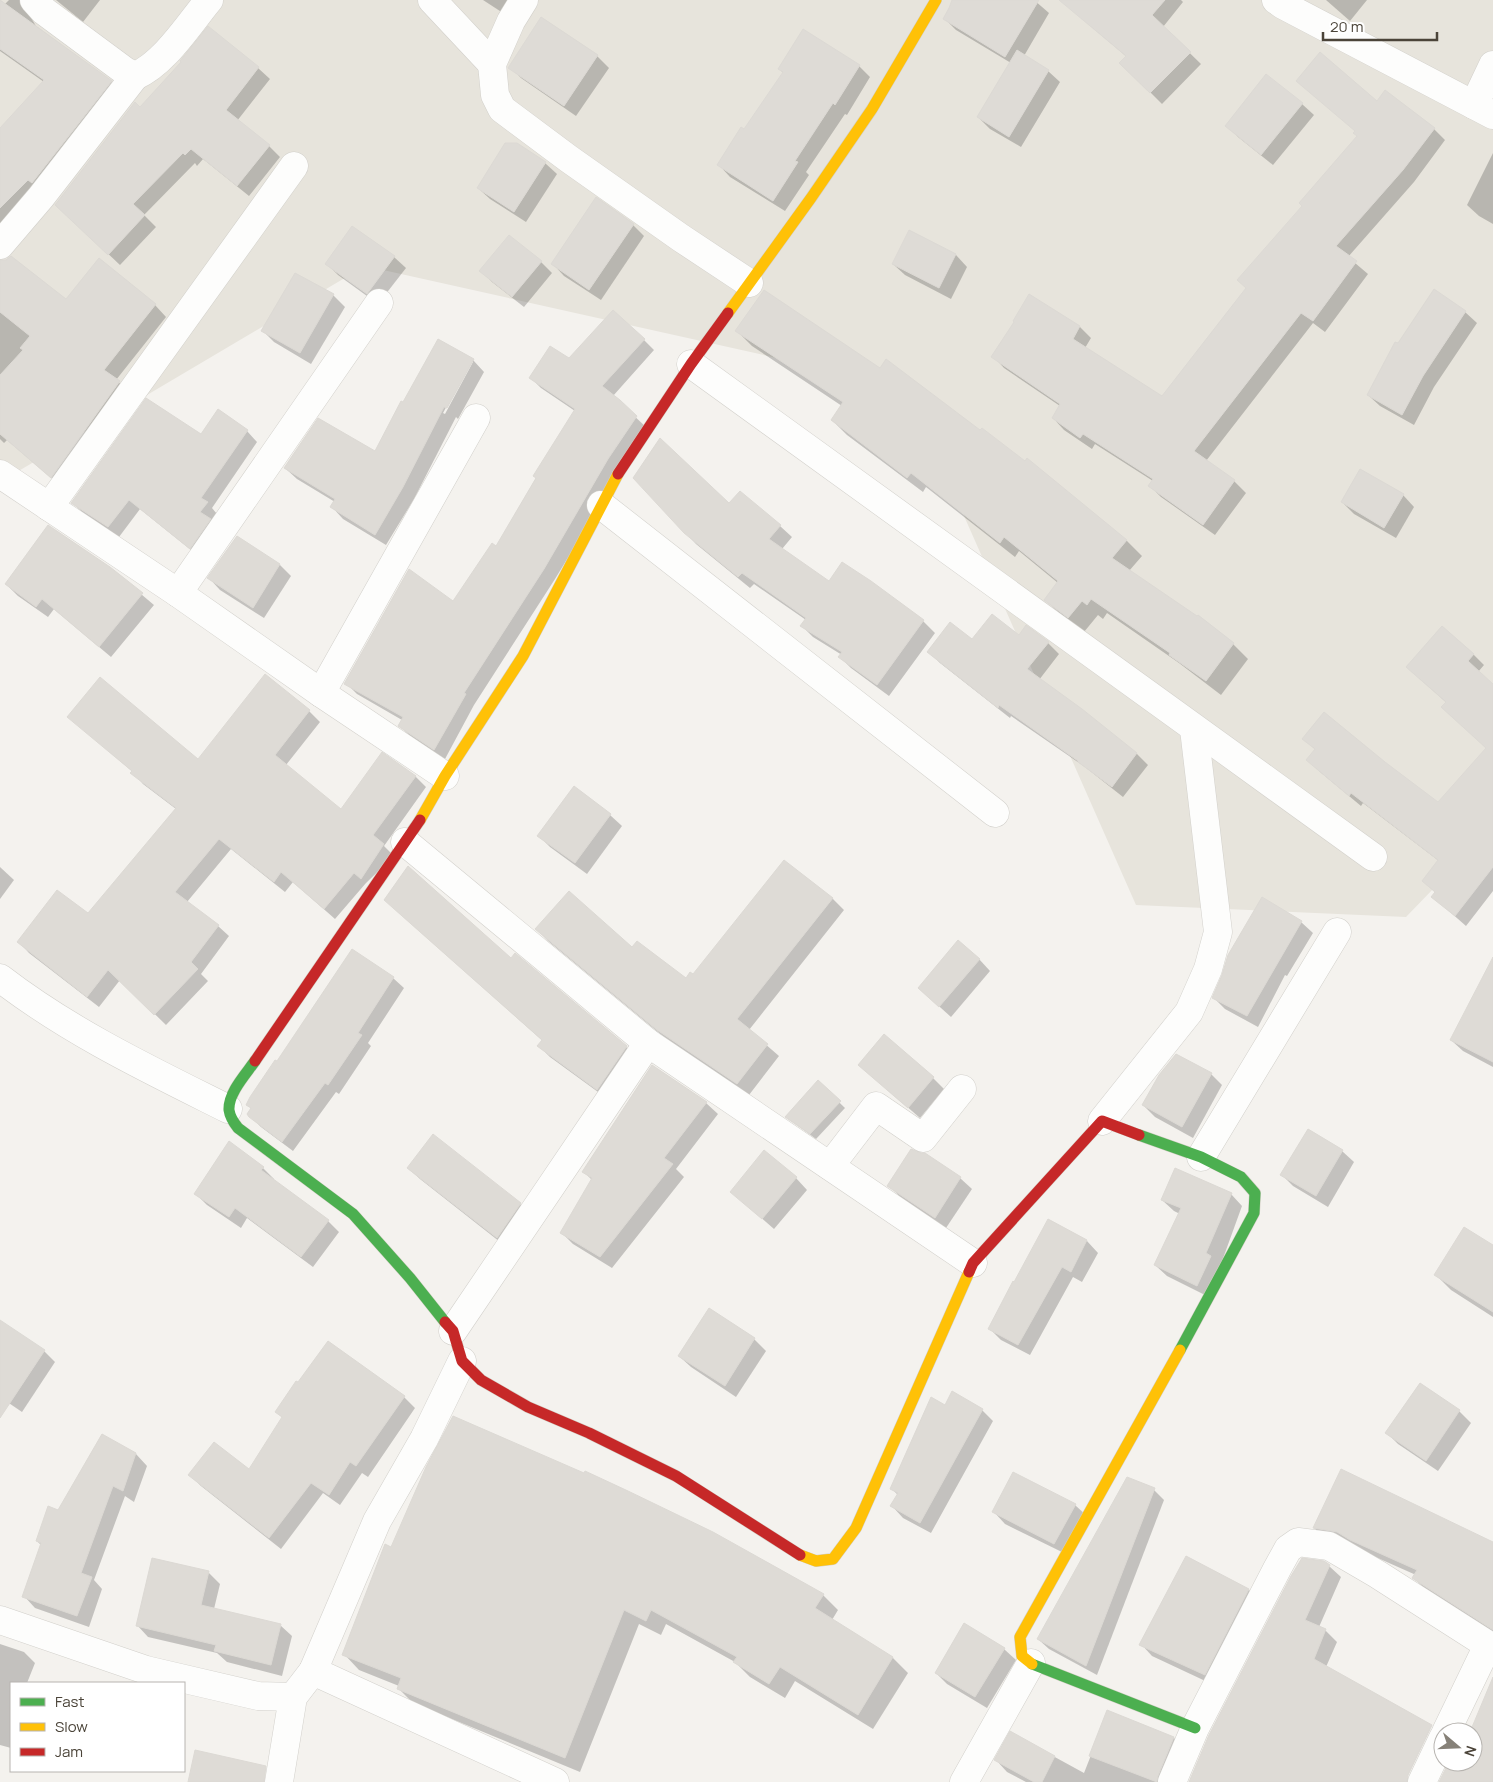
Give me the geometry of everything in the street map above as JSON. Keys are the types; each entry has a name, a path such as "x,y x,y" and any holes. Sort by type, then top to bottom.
{"street":[{"path":"34,0 44,11 125,71 135,76"},
{"path":"0,245 41,197 135,76 146,72 158,63 210,0"},
{"path":"432,0 492,64"},
{"path":"524,0 511,21 492,64 495,95 502,109 568,159 681,238 749,282"},
{"path":"936,0 872,108 811,198 691,364 621,468 523,656 445,776 428,808 236,1089 228,1109 231,1118 238,1128 353,1214 410,1278 453,1331 462,1361 481,1380 528,1407 588,1433 676,1476 796,1554 816,1562 833,1559 856,1528 973,1263 1102,1121 1189,1012 1208,968 1218,932 1194,729"},
{"path":"1276,0 1383,59 1483,110 1493,64"},
{"path":"49,507 294,166"},
{"path":"178,593 379,303"},
{"path":"691,364 1373,857"},
{"path":"321,693 476,418"},
{"path":"0,474 445,776"},
{"path":"601,505 995,813"},
{"path":"405,842 648,1043 973,1263"},
{"path":"1201,1157 1338,932"},
{"path":"0,978 19,993 104,1047 228,1109"},
{"path":"453,1331 648,1043"},
{"path":"830,1166 876,1106 923,1138 962,1089"},
{"path":"1102,1121 1201,1157 1240,1177 1255,1193 1254,1213 1020,1637 1022,1656 1030,1663 1195,1728"},
{"path":"279,1782 294,1698 313,1671 378,1521 424,1439 462,1361"},
{"path":"1172,1782 1195,1728 1288,1549 1298,1542 1330,1546 1490,1639 1451,1722"},
{"path":"0,1620 146,1670 258,1696 294,1698"},
{"path":"964,1782 1030,1663"},
{"path":"313,1671 555,1782"},
{"path":"1422,1782 1433,1759"}],"shaded area":[{"path":"0,0 1493,0 1493,827 1406,917 1136,905 907,387 365,266 0,482"}],"building":[{"path":"0,0 112,81 32,183 28,180 0,208 0,128 44,80 0,49"},
{"path":"952,0 1039,0 1005,57 943,19"},
{"path":"1059,0 1165,0 1152,15 1191,52 1150,93 1119,63 1126,56"},
{"path":"541,17 598,55 564,106 508,68"},
{"path":"208,26 259,67 226,110 270,145 237,186 191,149 185,155 183,153 133,204 145,215 108,255 55,205 135,102 140,107 181,62"},
{"path":"803,29 860,65 835,105 833,103 795,161 798,162 773,201 717,165 741,127 744,129 783,72 778,69"},
{"path":"1017,50 1049,70 1009,137 977,117"},
{"path":"1320,52 1377,101 1385,90 1435,128 1403,170 1336,246 1357,261 1313,321 1301,313 1194,451 1235,480 1203,525 1148,486 1153,479 1083,434 1080,438 1052,418 1060,404 991,357 1014,322 1029,294 1080,326 1073,339 1162,396 1246,288 1237,280 1302,206 1299,203 1357,136 1353,133 1355,131 1296,81"},
{"path":"1266,74 1303,103 1261,155 1225,126"},
{"path":"505,143 517,143 546,162 514,212 477,188"},
{"path":"596,197 634,224 589,290 551,264"},
{"path":"352,226 395,256 367,294 325,264"},
{"path":"909,230 956,254 939,288 892,264"},
{"path":"509,235 542,261 512,297 479,271"},
{"path":"11,256 66,299 99,258 156,304 104,370 120,381 51,478 0,434 0,375 23,350 20,348 30,336 0,312 0,260 6,260"},
{"path":"295,273 334,294 300,353 261,331"},
{"path":"1434,289 1466,311 1423,376 1402,415 1367,395 1395,342 1398,343"},
{"path":"764,290 880,368 886,359 980,430 982,428 1025,461 1027,458 1127,540 1112,558 1198,615 1234,643 1206,681 1169,655 1170,653 1091,599 1087,605 1082,601 1068,618 1044,600 1058,581 1004,537 1000,543 911,473 907,478 831,420 843,402 735,331"},
{"path":"613,310 645,339 602,386 637,416 608,459 544,569 464,693 466,694 434,750 398,726 403,717 344,684 409,569 453,601 492,543 496,546 536,478 533,476 575,409 529,378 550,346 569,358"},
{"path":"438,339 474,359 447,408 444,407 403,487 375,535 330,507 335,499 284,468 318,418 375,451 401,401 403,402"},
{"path":"146,398 201,434 218,409 248,430 201,498 208,502 200,512 211,519 190,549 129,500 108,527 71,503"},
{"path":"660,438 729,503 740,491 781,525 769,539 829,581 842,562 924,620 877,685 838,657 842,652 800,626 806,618 742,573 738,577 684,533 633,478"},
{"path":"1360,469 1404,494 1384,528 1341,502"},
{"path":"48,525 110,567 143,593 99,647 42,599 36,607 5,584"},
{"path":"237,536 280,564 253,608 207,578"},
{"path":"992,614 1019,635 1026,625 1049,642 1027,669 1082,709 1137,753 1112,787 999,705 998,708 927,652 950,622 972,639"},
{"path":"1442,626 1474,654 1468,661 1493,684 1493,867 1455,916 1431,897 1435,892 1422,881 1438,860 1351,793 1349,796 1306,760 1315,749 1302,739 1324,712 1438,802 1486,748 1441,707 1446,702 1406,667"},
{"path":"265,674 310,710 275,755 341,809 382,752 416,776 373,835 384,844 361,879 354,873 324,909 281,872 274,882 219,839 175,892 219,925 191,962 198,969 154,1015 108,970 87,997 17,942 57,890 88,913 176,808 130,773 132,771 67,717 100,677 198,759"},
{"path":"574,786 611,814 575,863 537,836"},
{"path":"784,860 833,898 737,1019 768,1044 737,1084 657,1030 535,929 569,891 632,947 637,941 686,978 690,972 693,974"},
{"path":"408,866 511,958 515,953 627,1046 597,1090 537,1046 542,1040 384,900"},
{"path":"1262,897 1302,921 1247,1016 1212,998 1228,955"},
{"path":"958,940 980,959 939,1007 918,988"},
{"path":"352,949 394,977 358,1033 362,1035 328,1085 325,1083 282,1142 249,1117 247,1114 251,1108 246,1105"},
{"path":"1493,957 1493,1062 1450,1040"},
{"path":"884,1034 934,1077 908,1108 858,1065"},
{"path":"1176,1054 1212,1073 1182,1127 1142,1105 1159,1075"},
{"path":"652,1065 707,1102 664,1158 673,1164 600,1257 560,1233 592,1178 582,1172"},
{"path":"818,1080 841,1101 810,1134 785,1117"},
{"path":"1308,1129 1343,1150 1316,1196 1280,1175"},
{"path":"433,1134 521,1203 497,1238 407,1168"},
{"path":"229,1141 264,1167 261,1170 329,1220 301,1257 235,1208 229,1217 194,1194"},
{"path":"911,1149 925,1153 961,1177 935,1218 887,1186"},
{"path":"764,1150 797,1177 762,1219 730,1192"},
{"path":"1175,1168 1232,1193 1206,1253 1211,1256 1197,1286 1154,1265 1181,1208 1161,1200"},
{"path":"1048,1219 1087,1240 1071,1272 1062,1267 1018,1345 988,1329"},
{"path":"1464,1227 1493,1245 1493,1312 1434,1275"},
{"path":"709,1308 755,1338 725,1386 678,1356"},
{"path":"0,1320 45,1350 0,1418"},
{"path":"328,1341 405,1396 356,1466 350,1462 329,1495 311,1483 269,1538 188,1475 214,1442 249,1469 282,1417 275,1412 296,1381 298,1382"},
{"path":"1420,1383 1460,1410 1426,1461 1385,1433"},
{"path":"952,1391 983,1409 920,1523 890,1506 898,1493 890,1489 931,1397 945,1405"},
{"path":"453,1416 628,1491 713,1532 824,1594 815,1608 893,1657 858,1715 780,1667 769,1684 733,1662 737,1657 651,1610 646,1621 624,1610 565,1758 397,1689 401,1678 342,1655 385,1544 391,1547 426,1467"},
{"path":"102,1434 136,1453 123,1491 113,1486 81,1573 92,1577 77,1616 22,1597 41,1543 36,1541 48,1506 58,1510"},
{"path":"1341,1469 1493,1542 1493,1630 1412,1578 1417,1570 1350,1540 1337,1532 1313,1528"},
{"path":"1013,1472 1076,1504 1054,1544 992,1512"},
{"path":"1127,1477 1155,1488 1086,1666 1037,1639"},
{"path":"1186,1556 1249,1589 1205,1675 1139,1645"},
{"path":"152,1558 209,1571 201,1605 281,1624 271,1665 214,1651 216,1645 136,1626"},
{"path":"1302,1558 1324,1561 1330,1565 1305,1620 1326,1629 1314,1659 1432,1725 1408,1775 1407,1782 1189,1782 1209,1735"},
{"path":"964,1623 1005,1648 975,1697 935,1673"},
{"path":"1493,1677 1493,1782 1439,1782 1444,1772 1483,1772 1483,1722 1474,1722"},
{"path":"1107,1710 1174,1737 1157,1782 1089,1756"},
{"path":"1010,1731 1055,1756 1042,1782 1034,1782 994,1760"},
{"path":"195,1750 266,1766 264,1782 188,1782"}],"traffic: fast":[{"path":"255,1061 231,1097 229,1110 232,1120 238,1128 353,1214 410,1278 445,1322"},
{"path":"1139,1135 1201,1157 1241,1177 1255,1193 1254,1213 1180,1350"},
{"path":"1032,1664 1195,1728"}],"traffic: slow":[{"path":"728,313 872,109 936,0"},
{"path":"420,820 445,776 523,656 618,474"},
{"path":"800,1555 816,1561 833,1559 856,1528 969,1272"},
{"path":"1032,1664 1022,1656 1020,1637 1180,1350"}],"traffic: jam":[{"path":"618,474 691,364 728,313"},
{"path":"255,1061 420,820"},
{"path":"969,1272 973,1263 1102,1121 1139,1135"},
{"path":"445,1322 453,1331 462,1361 481,1380 528,1407 589,1433 676,1476 800,1555"}]}
